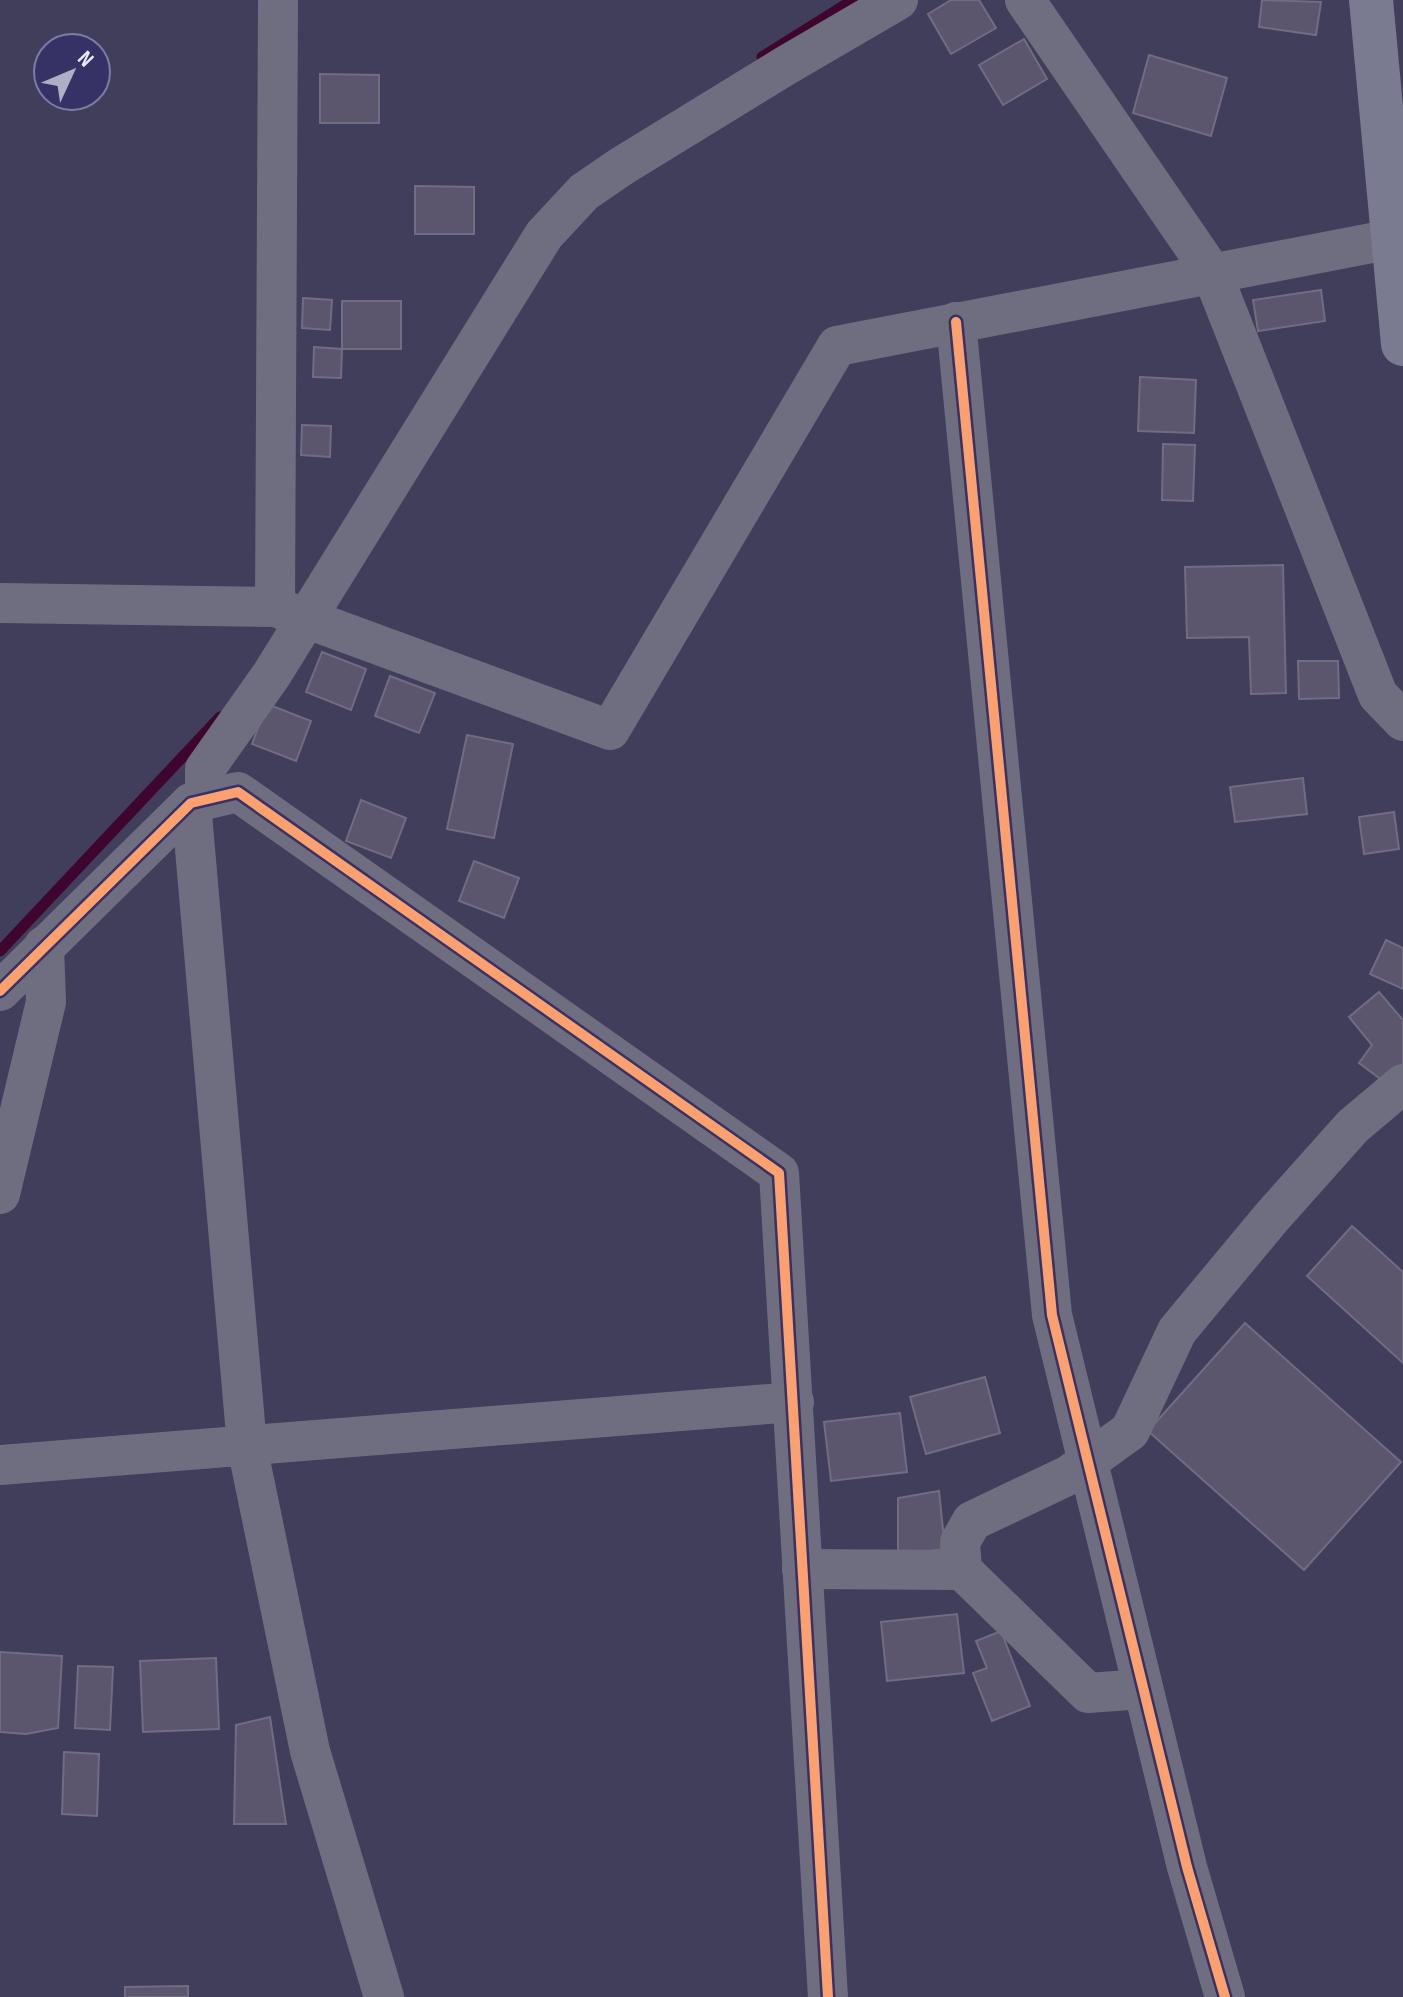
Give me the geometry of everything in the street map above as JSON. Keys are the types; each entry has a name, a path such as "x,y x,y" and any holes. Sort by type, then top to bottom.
{"street":[{"path":"278,0 291,613"},
{"path":"384,1997 310,1751 247,1446 198,802 205,769 291,613 544,235 584,192 771,74 898,0"},
{"path":"1025,0 1212,273 1378,695 1403,721"},
{"path":"1371,0 1398,238 1403,344"},
{"path":"0,603 291,613 610,730 837,346 1398,238"},
{"path":"956,322 1052,1315 1187,1867 1225,1997"},
{"path":"0,991 198,802 238,792 779,1173 828,1997"},
{"path":"0,1194 46,1002 44,946"},
{"path":"1143,1689 1088,1693 962,1570 960,1542 972,1521 1069,1475 1130,1431 1177,1331 1261,1229 1353,1126 1403,1084"},
{"path":"0,1465 794,1402"},
{"path":"802,1569 962,1570"}],"building":[{"path":"951,0 979,0 996,28 951,54 928,14"},
{"path":"1262,0 1321,2 1316,35 1259,27"},
{"path":"1024,39 1047,79 1003,105 979,65"},
{"path":"1149,55 1227,78 1211,136 1133,113"},
{"path":"320,74 379,75 379,123 320,123"},
{"path":"415,186 474,187 474,234 415,234"},
{"path":"1321,290 1325,321 1258,331 1253,300"},
{"path":"303,298 332,300 330,330 302,328"},
{"path":"342,301 401,301 401,349 342,349"},
{"path":"314,347 342,349 341,378 313,377"},
{"path":"1140,377 1196,380 1194,433 1138,431"},
{"path":"302,425 331,426 330,457 301,455"},
{"path":"1163,444 1195,445 1193,501 1162,500"},
{"path":"1283,565 1286,693 1251,694 1249,637 1187,638 1185,567"},
{"path":"322,652 366,669 351,710 306,692"},
{"path":"1298,661 1338,661 1339,698 1299,699"},
{"path":"390,676 435,693 419,733 375,716"},
{"path":"267,704 311,721 296,761 252,744"},
{"path":"467,735 513,744 494,838 447,829"},
{"path":"1303,778 1307,814 1235,822 1230,787"},
{"path":"361,800 406,818 391,858 346,841"},
{"path":"1394,812 1399,849 1364,854 1359,817"},
{"path":"474,861 519,878 504,918 459,901"},
{"path":"1386,940 1403,948 1403,989 1370,974"},
{"path":"1379,992 1403,1020 1403,1070 1387,1084 1359,1063 1372,1045 1349,1017"},
{"path":"1352,1226 1403,1272 1403,1363 1307,1276"},
{"path":"1245,1323 1401,1462 1304,1570 1148,1431"},
{"path":"985,1377 1000,1433 926,1454 910,1397"},
{"path":"900,1413 907,1472 831,1481 824,1422"},
{"path":"939,1491 945,1549 898,1555 898,1498"},
{"path":"957,1614 964,1673 887,1681 881,1622"},
{"path":"1001,1631 1030,1706 992,1721 973,1673 987,1668 976,1641"},
{"path":"0,1652 62,1656 58,1728 26,1734 0,1732"},
{"path":"216,1658 219,1729 143,1732 140,1661"},
{"path":"78,1666 113,1667 110,1730 75,1728"},
{"path":"270,1717 286,1824 234,1824 236,1725"},
{"path":"64,1752 99,1754 97,1816 62,1814"},
{"path":"188,1986 188,1997 125,1997 125,1987"}],"waterway":[{"path":"762,57 853,0"},
{"path":"0,951 220,717"}],"cycle path":[{"path":"956,322 1052,1315 1187,1867 1225,1997"},
{"path":"0,991 191,803 238,792 779,1173 828,1997"}]}
